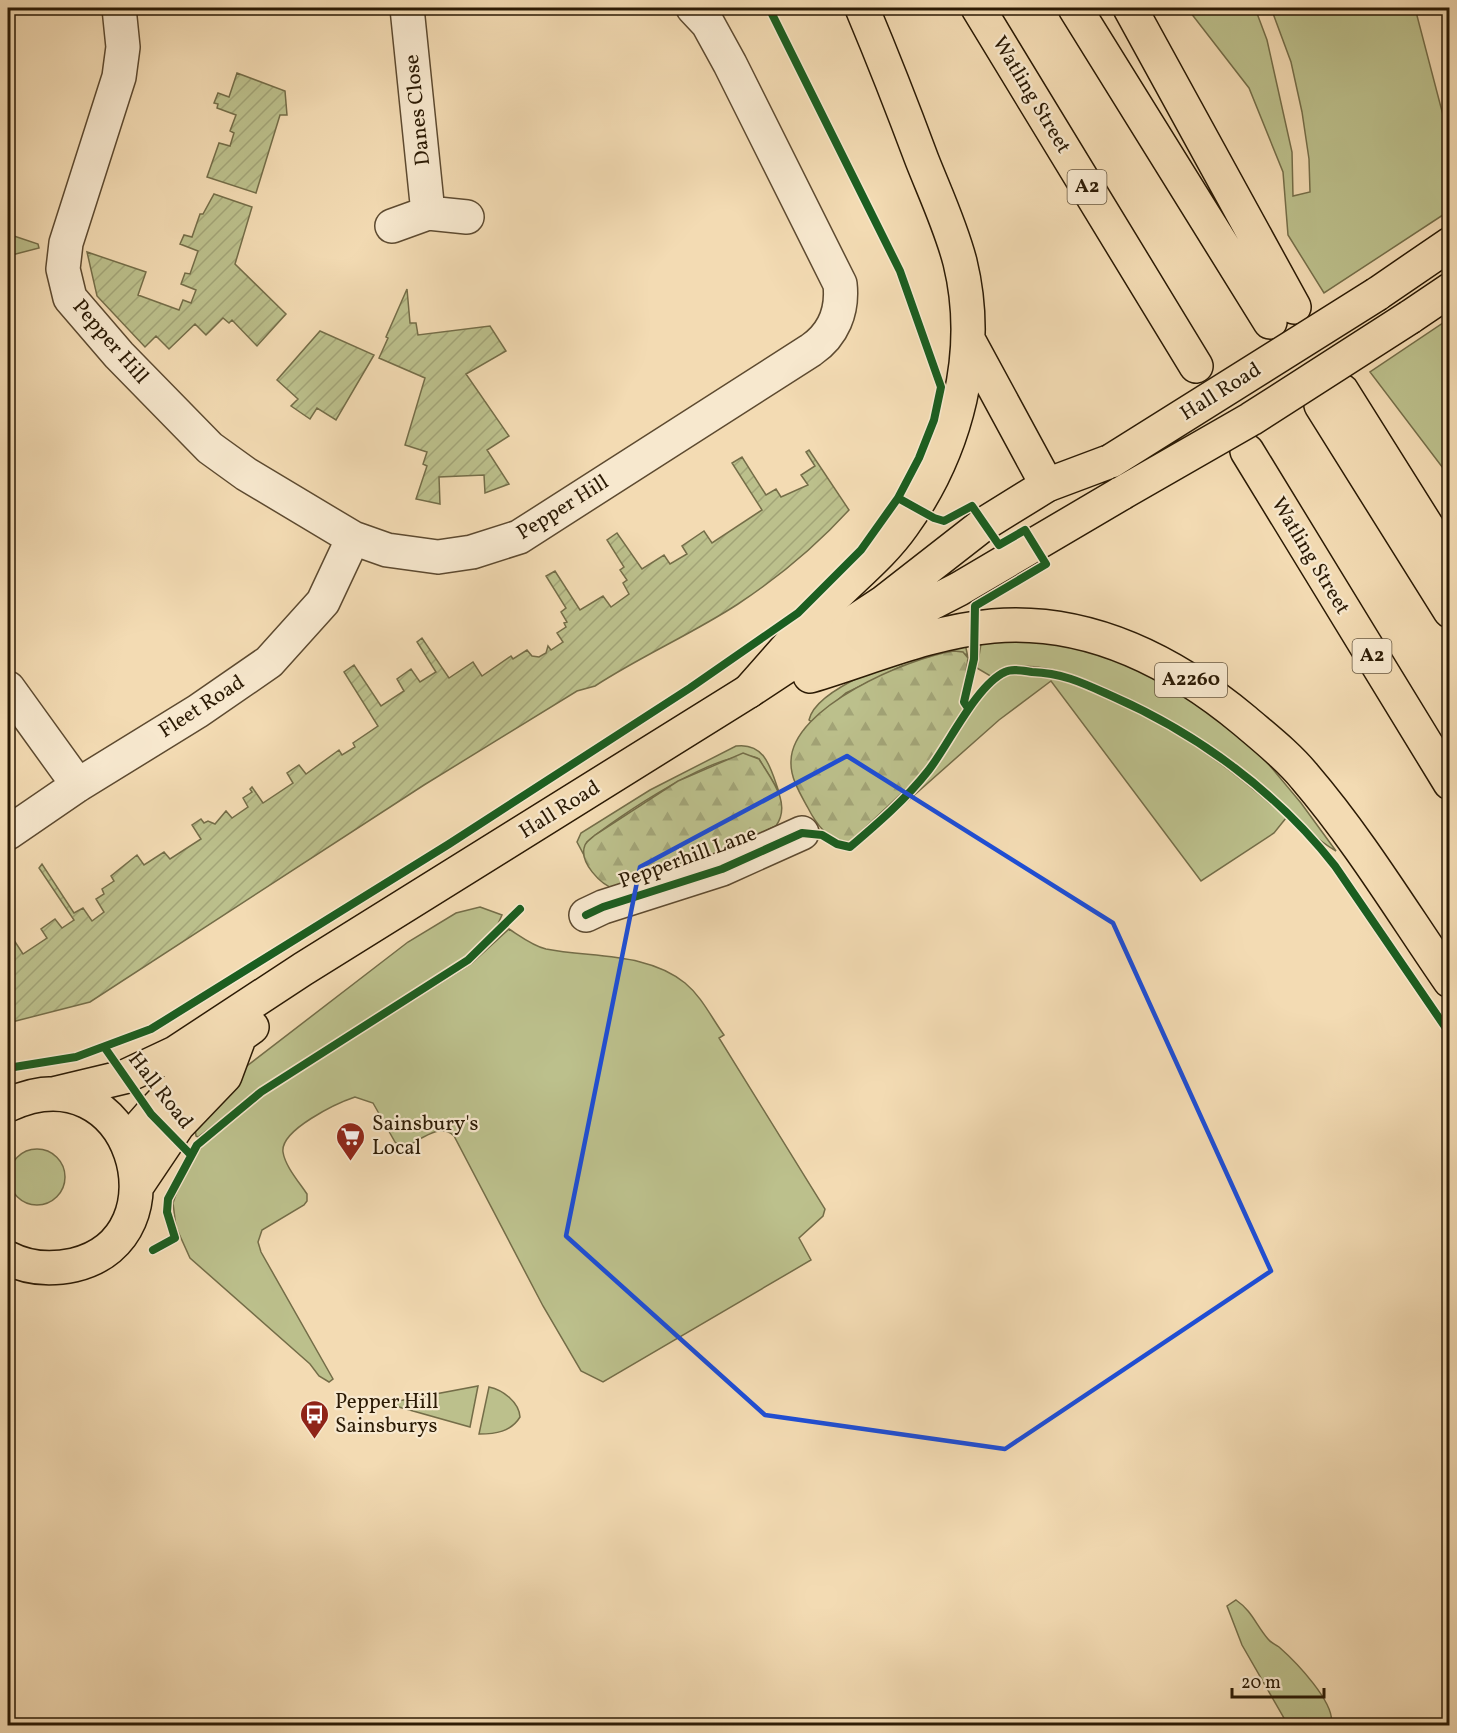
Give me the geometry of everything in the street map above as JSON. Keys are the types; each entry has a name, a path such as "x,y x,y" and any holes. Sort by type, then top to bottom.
{"main road":[{"path":"748,691 829,602 889,543 911,514 936,469 954,426 969,341 965,288 954,245 862,8"},
{"name":"Watling Street","path":"978,8 1196,366"},
{"path":"1075,8 1282,314 1130,8"},
{"name":"Hall Road","path":"128,1142 173,1090 240,1036 388,938 682,753 810,676 835,654 949,595 1117,480 1449,244"},
{"name":"Hall Road","path":"10,1103 124,1077 175,1053 303,969 748,691 884,602 984,524 1047,485 1117,480 1251,419 1449,290"},
{"path":"969,341 1047,485"},
{"path":"1449,563 1332,398 1449,611"},
{"name":"Watling Street","path":"1247,451 1449,783"},
{"name":"A2260","path":"810,676 921,639 996,626 1033,626 1081,633 1118,644 1156,660 1217,698 1273,744 1304,775 1358,847 1449,981"},
{"name":"Hall Road","path":"15,1270 58,1268 81,1263 100,1253 115,1239 127,1223 137,1186 178,1125 225,1076 240,1036"},
{"name":"Hall Road","path":"53,1094 80,1100 97,1108 112,1120 128,1142 137,1186"}],"street":[{"name":"Pepper Hill","path":"119,8 123,47 119,77 66,243 63,269 70,298 115,351 210,448 246,474 353,538 387,550 438,557 471,552 519,537 802,357 828,335 838,313 840,284 735,74 708,24 693,8"},
{"name":"Danes Close","path":"407,8 428,213"},
{"path":"392,226 428,213 467,217"},
{"name":"Fleet Road","path":"8,833 78,785 198,711 269,662 323,602 353,538"},
{"path":"8,688 78,785"},
{"name":"Pepperhill Lane","path":"586,915 603,907 722,869 802,833"}],"highlighted area":[{"path":"847,756 1113,923 1271,1271 1005,1449 765,1415 566,1236 640,867"}],"green space":[{"path":"1187,8 1255,8 1267,40 1292,152 1293,196 1310,192 1309,159 1291,62 1271,8 1415,8 1449,138 1449,211 1324,293 1288,235 1283,172 1249,88"},
{"path":"237,73 285,91 287,115 280,115 256,193 207,177 219,143 230,146 234,133 230,131 236,115 217,108 218,104 214,103 218,93 229,97"},
{"path":"214,194 252,207 235,264 286,314 257,346 232,320 229,323 223,318 206,335 195,324 169,349 156,336 145,347 97,296 87,252 146,272 138,295 179,310 183,300 191,303 196,290 181,284 185,273 190,274 198,251 180,244 184,235 192,237 200,214 203,214"},
{"path":"8,234 38,244 39,248 8,256"},
{"path":"407,289 410,323 416,323 418,335 490,326 506,351 466,374 509,436 487,450 509,484 485,493 484,475 439,477 440,504 416,499 427,466 423,464 427,452 405,445 425,378 379,358"},
{"path":"1449,319 1449,476 1370,372"},
{"path":"320,331 374,355 336,420 317,408 310,419 291,406 298,399 277,380"},
{"path":"809,450 849,510 810,548 753,594 721,615 595,686 577,691 424,785 90,1002 8,1023 8,964 11,961 8,955 8,931 23,954 47,938 41,929 55,919 62,928 74,920 39,868 42,864 74,913 83,908 92,921 104,912 96,899 104,894 102,889 114,881 111,876 137,855 144,865 164,852 170,859 201,839 192,825 201,819 204,823 208,821 215,824 226,811 232,818 248,807 243,798 252,792 250,789 252,787 263,803 293,783 287,773 299,765 306,774 339,750 342,755 355,747 353,743 378,726 344,672 354,665 381,706 404,691 397,679 411,669 420,682 436,672 417,642 422,638 449,678 473,662 482,676 511,656 513,659 527,650 532,656 539,657 546,653 548,646 551,650 563,642 557,633 566,627 564,623 567,622 561,612 566,608 546,576 555,571 580,610 603,596 611,607 629,594 623,583 627,580 620,570 624,567 607,540 617,533 642,569 664,555 670,564 687,554 682,546 704,531 712,543 762,510 732,463 742,457 766,495 776,489 781,497 808,485 801,475 815,466 806,452"},
{"path":"1034,636 1146,668 1217,713 1266,761 1301,803 1336,851 1314,835 1264,788 1231,762 1171,722 1136,703 1066,673 1034,667 1007,668 992,677 977,668 981,644"},
{"path":"964,638 968,658 966,654 902,666 846,693 812,722 809,720 817,706 832,693 853,681 902,659"},
{"path":"954,651 963,652 968,658 962,700 966,708 926,770 847,845 835,841 815,820 794,780 791,761 796,741 810,722 831,704 856,688 909,664"},
{"path":"1014,672 1045,674 1062,678 1132,708 1201,750 1245,782 1286,818 1274,833 1201,881 1051,681 999,720 885,821 929,773 966,715 988,687 1001,677"},
{"path":"736,746 754,748 761,753 770,767 779,792 759,759 744,756 723,761 672,785 620,817 587,842 585,857 577,842 581,833 650,790"},
{"path":"743,753 759,759 778,791 782,809 776,826 693,864 615,889 603,883 592,872 584,852 585,845 595,835 678,781"},
{"path":"480,907 502,915 497,926 467,958 256,1094 198,1137 196,1136 194,1119 243,1069 408,942 456,913"},
{"path":"509,929 541,948 618,958 654,966 670,973 691,989 724,1035 719,1038 825,1209 823,1216 799,1238 811,1260 603,1382 581,1371 543,1306 454,1136 448,1132 435,1132 403,1148 395,1142 373,1103 355,1097 311,1118 290,1135 284,1144 284,1157 307,1194 307,1201 262,1230 258,1242 261,1252 333,1379 329,1382 319,1376 310,1364 190,1258 176,1227 173,1203 176,1194 196,1154 212,1134 264,1094 471,964"},
{"path":"32,1149 42,1149 57,1157 63,1166 65,1177 63,1188 57,1197 42,1205 32,1205 21,1200 14,1193 9,1182 9,1172 14,1161 21,1154"},
{"path":"478,1386 470,1427 399,1407 393,1402"},
{"path":"489,1387 509,1398 517,1406 520,1417 507,1429 479,1434"},
{"path":"1236,1600 1250,1613 1269,1640 1279,1647 1313,1683 1328,1706 1331,1725 1288,1725 1242,1645 1227,1606"}],"cycle path":[{"path":"8,1068 76,1057 151,1029 449,844 690,688 798,613 861,550 898,498 919,458 934,420 941,387 900,271 769,8"},
{"path":"898,498 944,521 972,506 999,545 1025,530 1046,564 975,606 974,659 964,702 968,708"},
{"path":"586,915 603,907 722,869 802,833 822,835 837,844 850,847 891,811 919,781 936,760 973,702 994,679 1011,670 1044,673 1084,684 1145,712 1206,747 1262,790 1313,839 1335,866 1450,1034"},
{"path":"153,1250 175,1238 167,1212 168,1199 197,1145 261,1092 468,960 520,909"},
{"path":"105,1048 151,1114 190,1154"}],"place":[{"name":"Sainsbury's Local","path":"351,1162"},
{"name":"Pepper Hill Sainsburys","path":"314,1440"}]}
